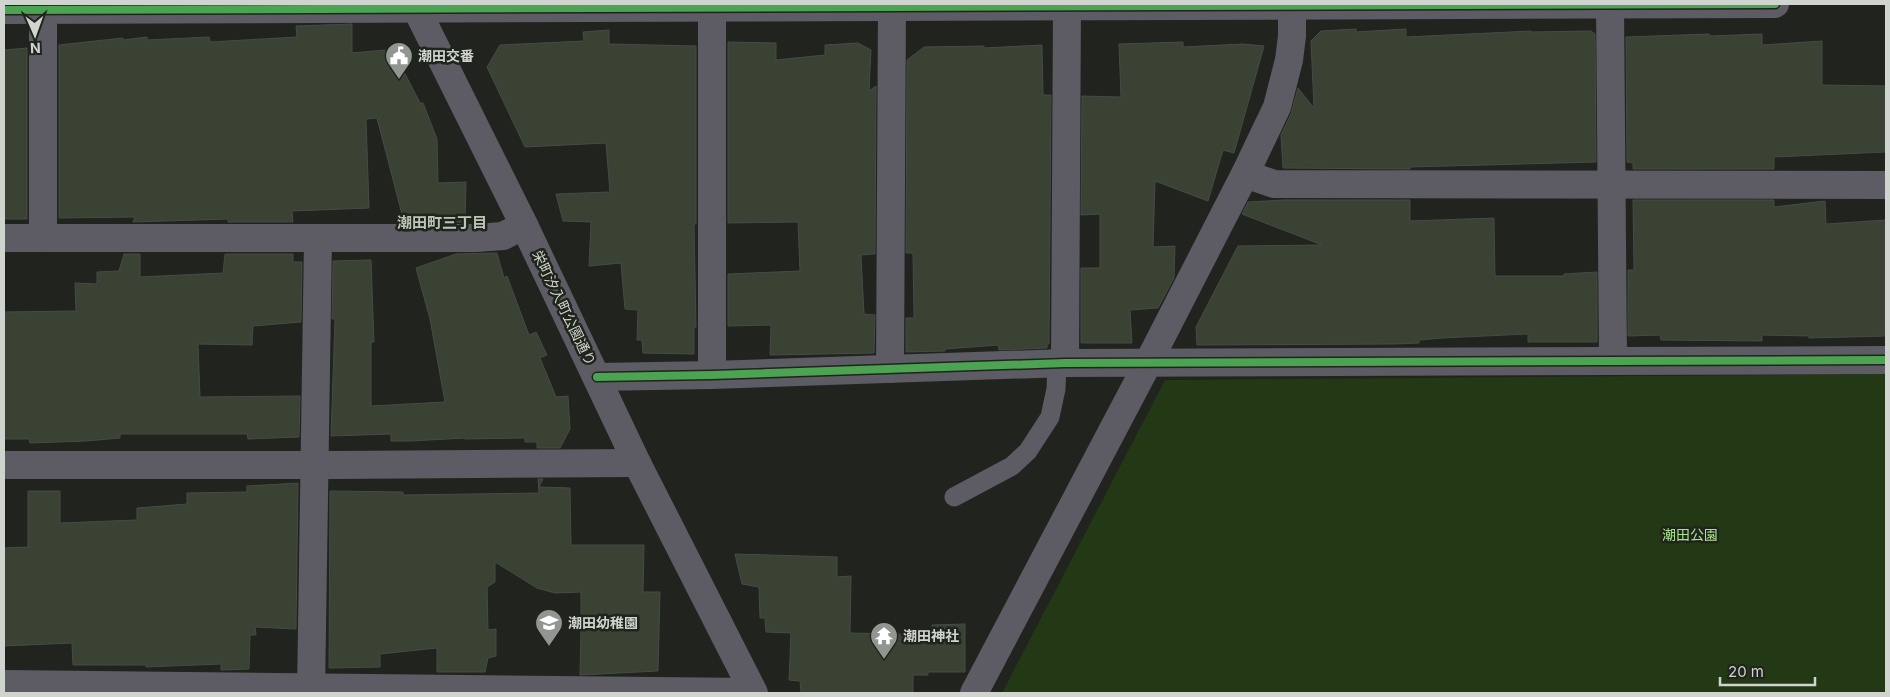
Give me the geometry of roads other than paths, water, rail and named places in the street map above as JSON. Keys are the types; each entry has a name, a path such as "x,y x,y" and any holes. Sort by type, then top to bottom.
{"street":[{"path":"974,693 1148,363 1245,174 1276,107 1289,60 1292,36 1292,4"},
{"path":"1610,4 1612,361"},
{"path":"4,10 44,7 1775,4"},
{"path":"712,5 712,375"},
{"path":"890,368 892,5"},
{"path":"1061,364 1067,5"},
{"name":"栄町汐入町公園通り","path":"415,6 524,225 637,463 753,693"},
{"path":"43,238 44,7"},
{"path":"1245,174 1274,184 1886,186"},
{"path":"4,238 476,238 504,236 524,225"},
{"path":"311,691 318,239"},
{"path":"597,377 1061,364 1886,360"},
{"path":"4,464 637,463"},
{"path":"4,684 311,691 753,693"}],"lane":[{"path":"954,497 1012,466 1028,451 1050,418 1061,364"}],"place":[{"name":"潮田交番","path":"399,80"},
{"name":"潮田幼稚園","path":"549,647"},
{"name":"潮田神社","path":"884,660"}],"district":[{"name":"潮田町三丁目","path":"442,223"}],"park label":[{"name":"潮田公園","path":"1690,535"}]}
